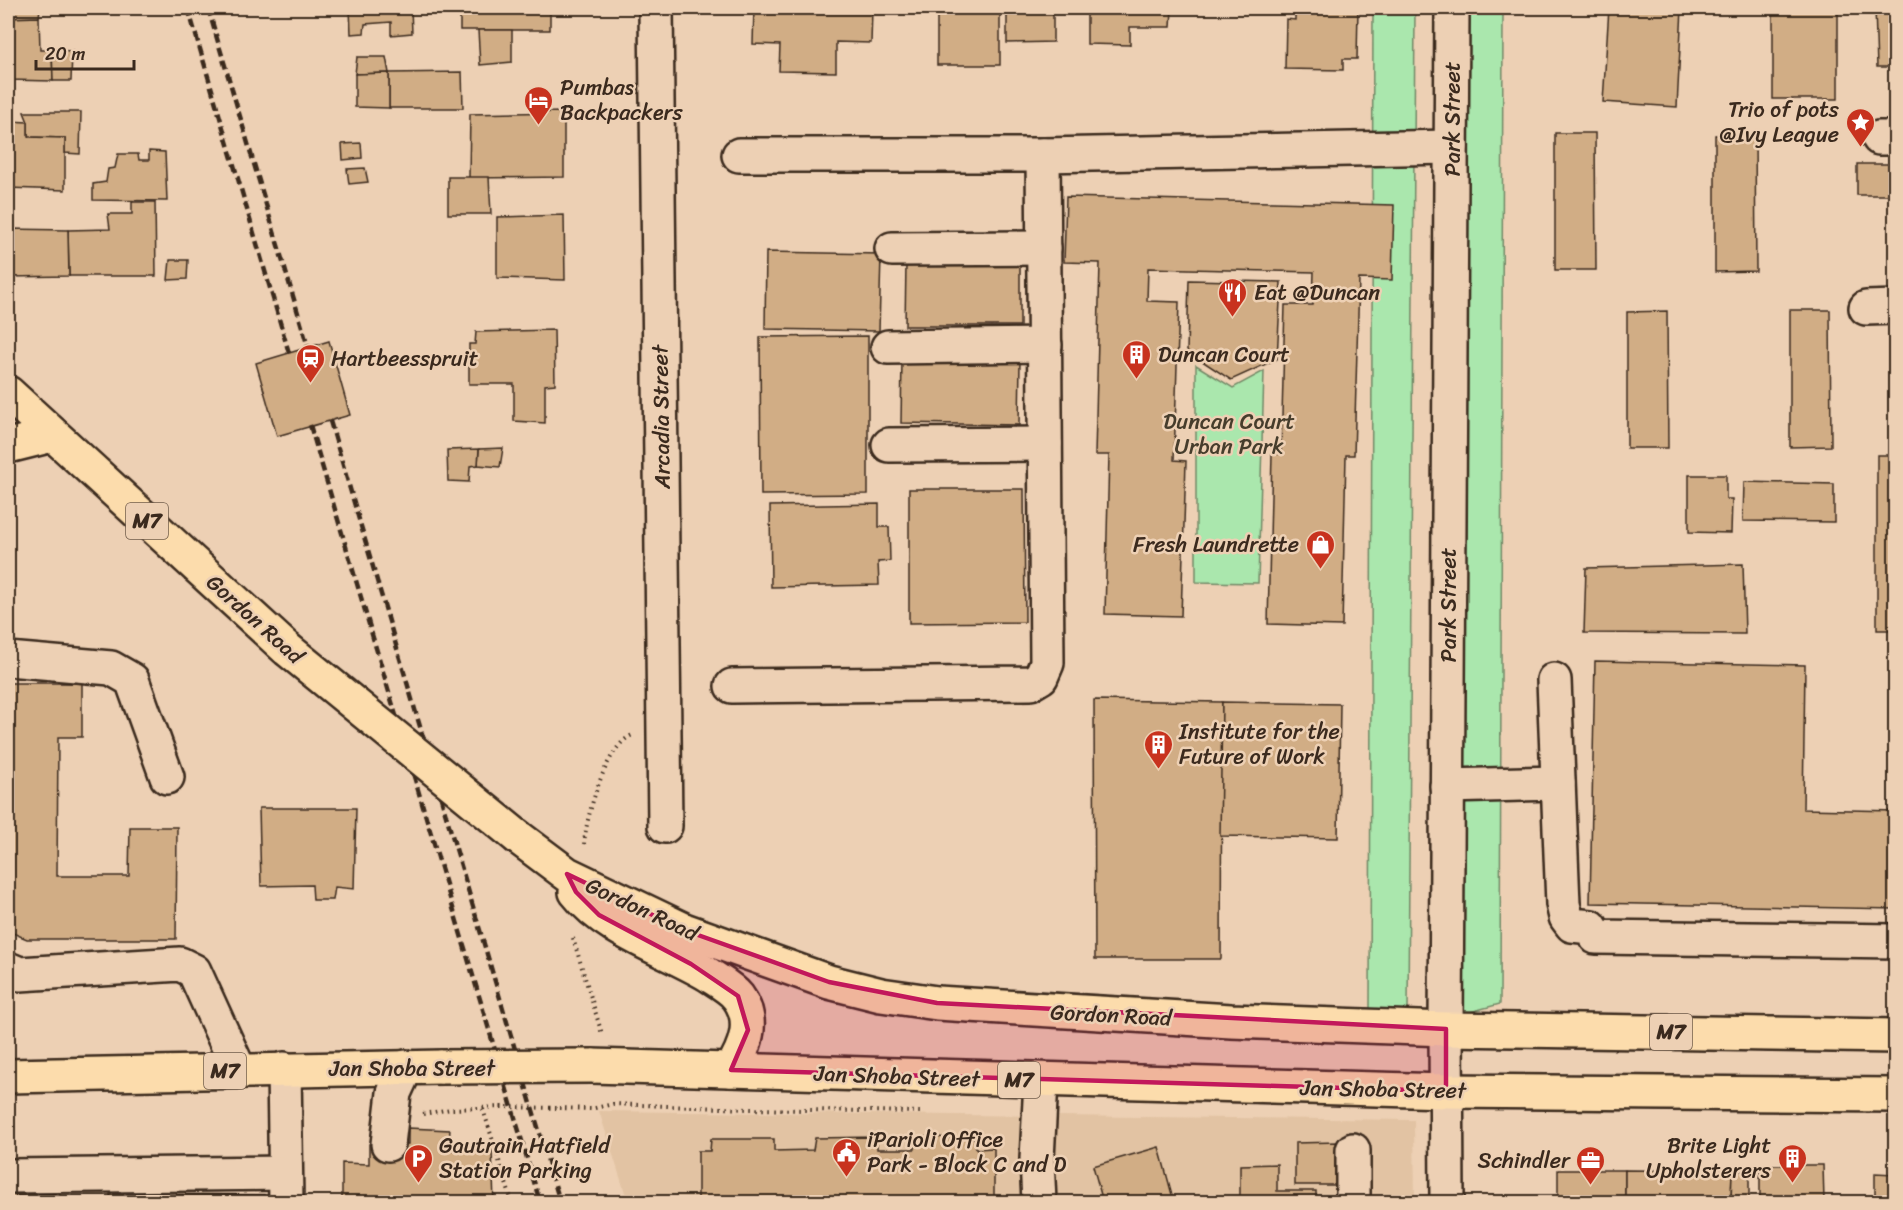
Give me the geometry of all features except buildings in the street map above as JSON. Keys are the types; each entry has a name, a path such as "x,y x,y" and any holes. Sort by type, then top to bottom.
{"main road":[{"name":"Gordon Road","path":"8,393 286,649 574,882 684,930 829,982 881,995 1002,1010 1446,1029"},
{"path":"8,446 52,435"},
{"path":"574,882 599,915 690,964 738,996 747,1013 748,1030 741,1054 731,1070"},
{"name":"M7","path":"1446,1029 1896,1036"},
{"name":"Jan Shoba Street","path":"8,1076 284,1069 602,1066 1041,1081 1446,1091 1896,1095"}],"street":[{"name":"Arcadia Street","path":"656,8 666,734 665,826"},
{"name":"Park Street","path":"1447,1203 1452,8"},
{"path":"739,155 1043,155 1451,147"},
{"path":"732,686 1031,683 1041,677 1047,663 1043,155"},
{"path":"892,249 1044,248"},
{"path":"888,347 1045,345"},
{"path":"889,445 1045,444"},
{"path":"8,659 111,668 132,680 167,777"},
{"path":"1554,680 1563,904 1566,916 1572,925 1591,927 1596,937 1896,941"},
{"path":"1447,786 1558,783"},
{"path":"8,969 20,974 180,964 194,971 239,1070"},
{"path":"388,1144 394,1093 406,1067"},
{"path":"8,1176 285,1188 284,1069"},
{"path":"1039,1203 1037,1159 1041,1081"},
{"path":"1353,1150 1353,1203"}],"path":[{"path":"602,1066 570,926 574,882 592,800 618,745 624,738 633,735 666,734"},
{"path":"390,1112 410,1117 451,1109 501,1107 591,1109 613,1104 772,1110 934,1112"},
{"path":"483,1109 512,1203"}],"highlighted area":[{"path":"567,874 684,930 829,982 937,1003 1446,1029 1446,1091 731,1070 748,1030 738,996 691,964 599,915 576,892"}],"shaded area":[{"path":"599,1111 1414,1120 1415,1202 628,1202"}],"green space":[{"path":"1373,8 1415,8 1408,1011 1370,1011"},
{"path":"1465,8 1503,8 1500,1004 1462,1014"},
{"name":"Duncan Court Urban Park","path":"1196,365 1233,388 1264,371 1258,583 1196,582"}],"railway":[{"path":"188,8 289,353"},
{"path":"208,8 308,347"},
{"path":"330,421 560,1202"},
{"path":"310,425 540,1202"}],"place":[{"name":"Pumbas Backpackers","path":"539,126"},
{"name":"Trio of pots @Ivy League","path":"1860,148"},
{"name":"Eat @Duncan","path":"1233,318"},
{"name":"Duncan Court","path":"1137,380"},
{"name":"Hartbeesspruit","path":"310,384"},
{"name":"Fresh Laundrette","path":"1320,570"},
{"name":"Institute for the Future of Work","path":"1158,770"},
{"name":"iParioli Office Park - Block C and D","path":"846,1178"},
{"name":"Gautrain Hatfield Station Parking","path":"418,1184"},
{"name":"Brite Light Upholsterers","path":"1792,1184"},
{"name":"Schindler","path":"1591,1186"}]}
